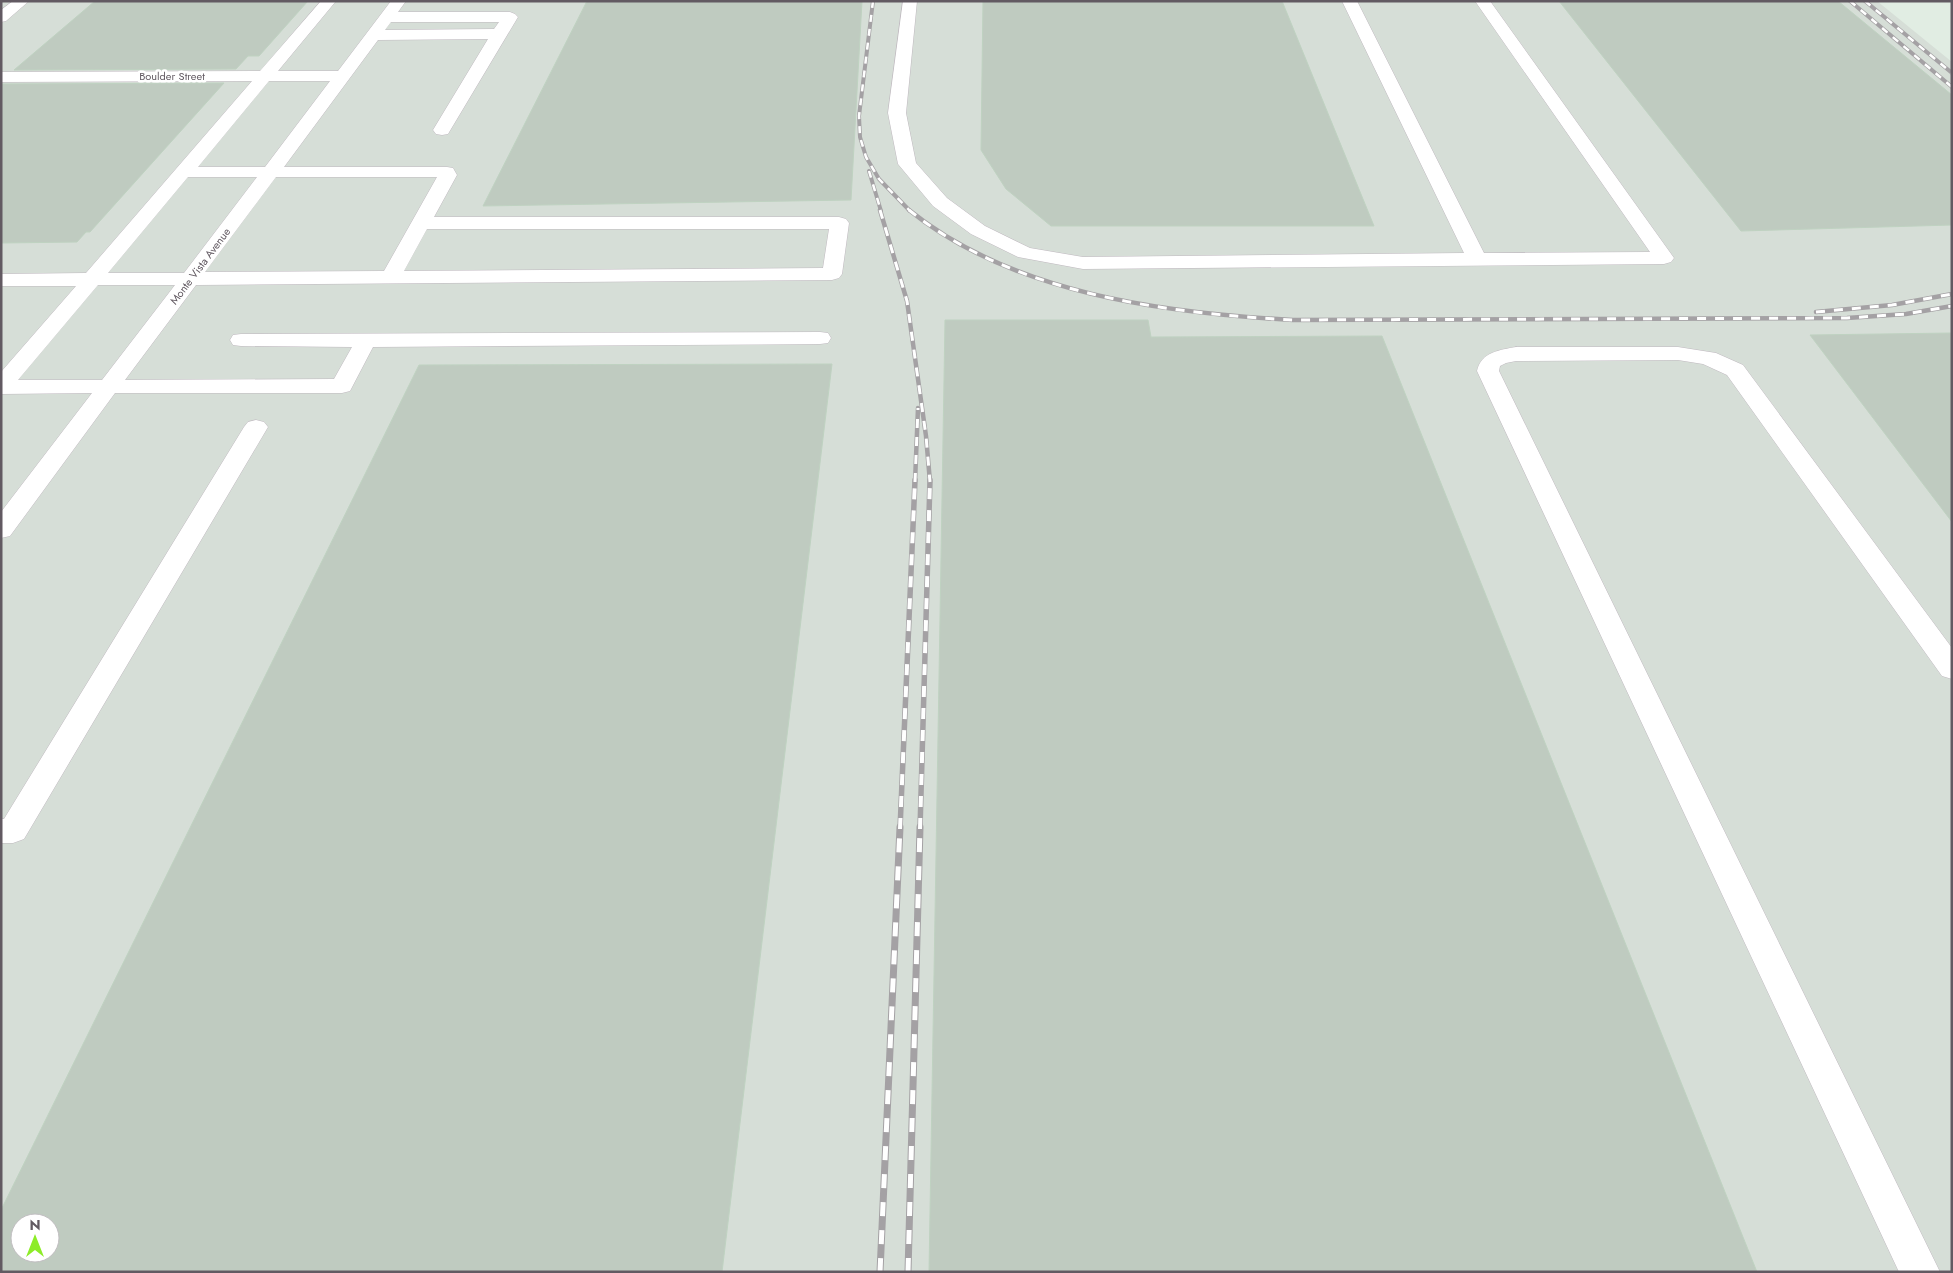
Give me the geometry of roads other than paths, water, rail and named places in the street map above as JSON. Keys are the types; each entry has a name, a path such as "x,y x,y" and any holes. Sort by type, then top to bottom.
{"street":[{"path":"1,18 22,1"},
{"path":"1,386 329,1"},
{"name":"Monte Vista Avenue","path":"1,530 399,1"},
{"path":"910,1 897,114 907,164 940,202 978,230 1025,254 1083,262 1664,258 1482,1"},
{"path":"1349,1 1477,260"},
{"path":"387,17 514,12 442,130"},
{"path":"374,35 499,34"},
{"name":"Boulder Street","path":"1,77 343,76"},
{"path":"184,172 448,172 390,278"},
{"path":"1,280 832,274 839,223 421,223"},
{"path":"241,340 820,338"},
{"path":"1,386 108,388 342,386 366,341"},
{"path":"1920,1272 1488,371 1489,365 1494,360 1516,354 1683,355 1727,364 1735,370 1952,669"},
{"path":"5,838 256,427"}],"railway":[{"path":"873,1 859,116 860,137 866,157 879,179 909,210"},
{"path":"1850,1 1952,87"},
{"path":"1865,1 1952,73"},
{"path":"869,171 881,211"},
{"path":"880,210 907,301 926,436 930,482"},
{"path":"909,210 950,239 995,262 1042,280 1092,294 1142,304 1244,317 1293,320 1847,318 1906,314 1952,306"},
{"path":"1816,312 1892,305 1952,294"},
{"path":"915,482 918,408"},
{"path":"900,829 915,480"},
{"path":"920,829 930,482"},
{"path":"880,1272 900,827"},
{"path":"908,1272 920,827"}]}
